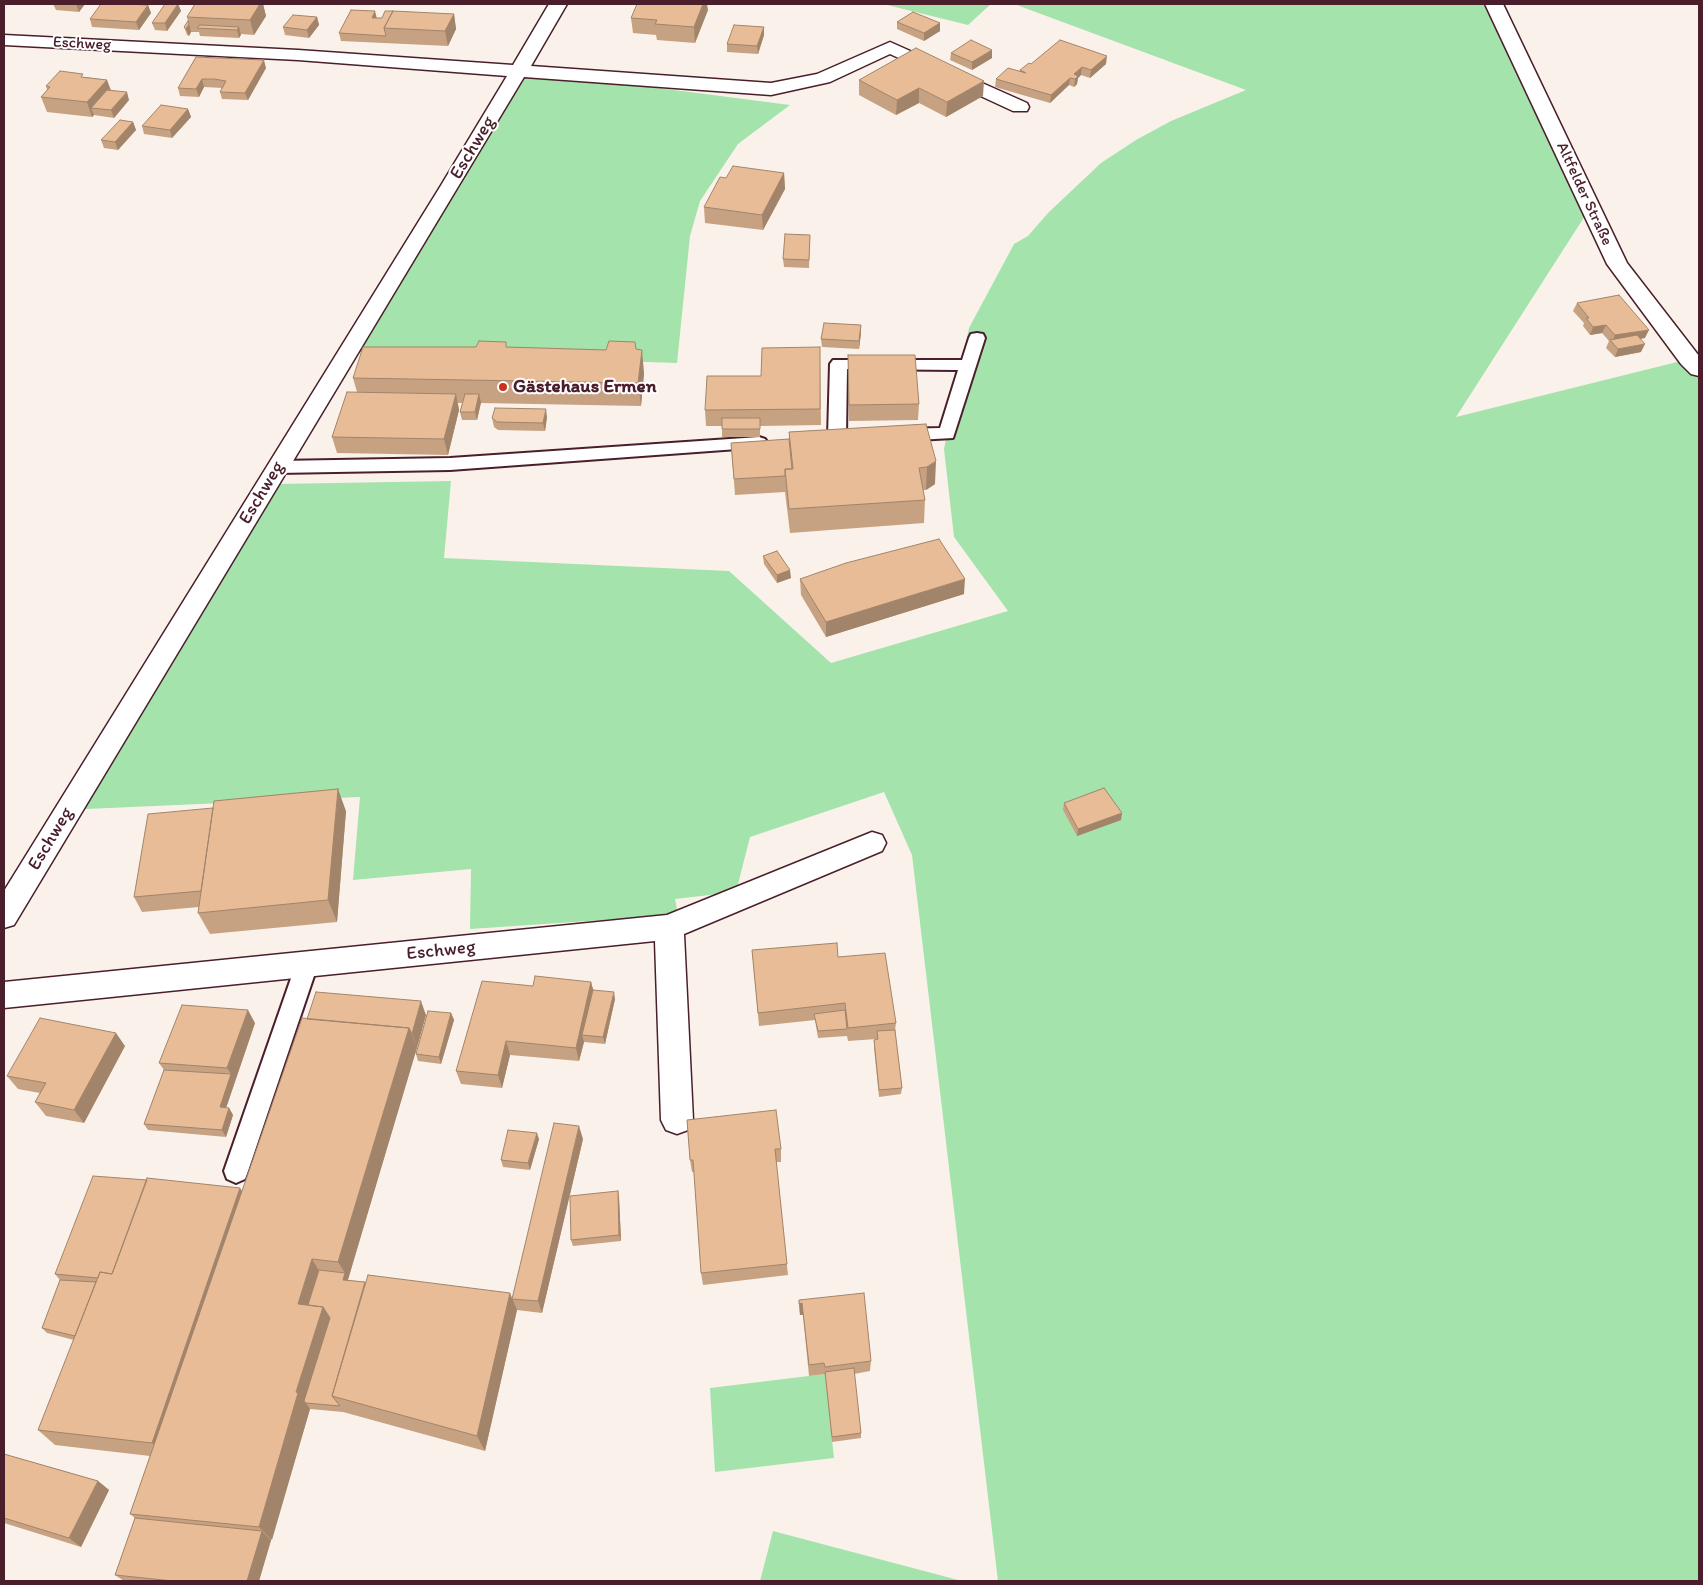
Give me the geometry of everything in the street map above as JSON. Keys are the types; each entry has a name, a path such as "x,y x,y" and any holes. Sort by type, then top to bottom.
{"street":[{"name":"Eschweg","path":"4,916 558,4"},
{"name":"Altfelder Straße","path":"1494,4 1617,264 1689,359 1699,368"},
{"name":"Eschweg","path":"4,40 519,70"},
{"path":"519,70 771,89 823,78 890,47 1020,107"},
{"name":"Eschweg","path":"4,995 669,927 872,843"},
{"path":"669,927 677,1120"}],"lane":[{"path":"883,436 947,434 977,338"},
{"path":"837,437 838,364 967,365"},
{"path":"818,438 856,436"},
{"path":"278,467 450,464 779,441"},
{"path":"236,1171 307,964"}],"green space":[{"path":"883,4 991,4 968,25"},
{"path":"1014,4 1494,4 1590,208 1456,417 1689,359 1699,368 1699,1581 998,1581 912,855 884,792 750,837 736,892 675,899 678,915 470,929 471,869 353,880 360,797 63,810 275,484 451,481 444,558 729,571 831,663 1008,611 954,537 944,449 969,328 1014,244 1028,236 1048,213 1101,163 1136,140 1171,121 1246,90"},
{"path":"519,70 790,105 738,144 700,201 690,236 677,363 349,352"},
{"path":"825,1374 834,1458 715,1472 710,1388"},
{"path":"773,1531 962,1581 760,1581"}],"building":[{"path":"101,4 148,5 136,22 90,19"},
{"path":"165,4 178,4 165,23 152,23"},
{"path":"195,4 260,4 250,20 187,17"},
{"path":"637,4 703,4 694,27 655,24 657,20 631,18"},
{"path":"351,10 375,11 372,18 382,18 385,11 393,11 384,28 386,36 339,33"},
{"path":"393,11 454,14 445,31 384,28"},
{"path":"913,12 940,23 924,33 897,22"},
{"path":"293,15 317,17 307,30 283,27"},
{"path":"188,21 189,24 186,29 184,27"},
{"path":"200,25 239,27 237,30 197,28"},
{"path":"734,25 764,27 757,46 727,44"},
{"path":"971,40 992,50 972,62 951,53"},
{"path":"1060,40 1107,56 1091,70 1082,67 1074,74 1078,76 1075,79 1070,78 1051,95 996,79 1008,68 1026,73 1020,70 1029,63 1031,64"},
{"path":"916,48 984,81 947,102 919,88 897,100 859,80"},
{"path":"196,57 264,60 245,93 220,92 226,81 214,79 202,79 196,89 178,88"},
{"path":"60,71 83,74 81,77 107,80 87,102 41,97 50,87 46,86"},
{"path":"107,90 127,92 111,110 91,108"},
{"path":"161,105 188,109 170,130 142,126"},
{"path":"120,120 133,122 115,142 101,140"},
{"path":"733,166 784,173 762,215 704,207 720,177 726,178"},
{"path":"785,234 810,235 809,260 783,259"},
{"path":"1619,295 1649,330 1615,335 1606,325 1593,327 1586,318 1589,318 1577,303"},
{"path":"824,323 861,325 859,341 821,339"},
{"path":"1637,335 1645,344 1618,349 1610,340"},
{"path":"479,341 506,342 506,347 606,350 609,341 635,342 636,349 642,350 638,383 353,378 363,347 476,347"},
{"path":"820,347 820,409 705,410 707,376 761,376 762,348"},
{"path":"848,355 915,355 919,404 849,405"},
{"path":"347,392 456,394 444,439 332,437"},
{"path":"465,394 479,394 475,412 460,412"},
{"path":"495,408 546,409 543,423 497,422 492,418"},
{"path":"722,418 760,418 760,429 722,429"},
{"path":"926,424 936,461 927,467 919,468 925,500 789,509 785,469 793,469 789,432"},
{"path":"789,439 792,469 785,469 785,476 734,479 731,443"},
{"path":"939,539 965,579 826,622 800,579 846,563"},
{"path":"777,551 790,570 777,575 763,556"},
{"path":"1104,788 1122,813 1078,829 1064,803"},
{"path":"338,789 328,900 198,913 214,801"},
{"path":"213,808 201,891 134,897 148,814"},
{"path":"837,943 838,957 885,953 896,1023 848,1028 845,1003 758,1013 752,950"},
{"path":"535,976 591,982 576,1048 506,1041 498,1075 456,1071 482,981 533,986"},
{"path":"593,990 614,992 603,1037 582,1035"},
{"path":"316,992 421,1001 412,1034 409,1028 307,1019"},
{"path":"182,1005 248,1010 227,1068 159,1063"},
{"path":"845,1010 847,1029 818,1031 814,1014"},
{"path":"428,1011 451,1013 439,1057 416,1054"},
{"path":"40,1018 116,1033 74,1110 35,1102 46,1083 7,1076"},
{"path":"302,1018 409,1028 338,1262 312,1259 298,1304 323,1307 296,1392 298,1393 259,1527 130,1514"},
{"path":"895,1030 902,1088 879,1090 874,1040 878,1039 877,1031"},
{"path":"164,1070 231,1074 220,1107 229,1108 222,1130 144,1124"},
{"path":"776,1110 781,1149 775,1149 787,1264 701,1273 693,1160 690,1160 687,1120"},
{"path":"554,1123 579,1126 538,1301 512,1299"},
{"path":"508,1130 537,1133 528,1163 501,1160"},
{"path":"93,1176 147,1180 112,1274 100,1272 98,1278 55,1274"},
{"path":"147,1178 240,1188 152,1443 38,1430 100,1272 112,1274"},
{"path":"618,1191 619,1235 571,1240 570,1196"},
{"path":"319,1270 345,1273 343,1280 365,1282 332,1396 340,1406 306,1403 304,1401 330,1318 323,1307 308,1305"},
{"path":"368,1275 510,1293 477,1436 332,1396"},
{"path":"60,1280 96,1282 75,1336 42,1328"},
{"path":"864,1293 871,1361 825,1367 824,1363 809,1365 802,1303 799,1304 799,1300"},
{"path":"854,1368 861,1433 832,1437 825,1372"},
{"path":"4,1454 98,1481 69,1538 4,1518"},
{"path":"135,1518 262,1531 247,1581 173,1581 115,1575"}],"place":[{"name":"Gästehaus Ermen","path":"503,387"}]}
